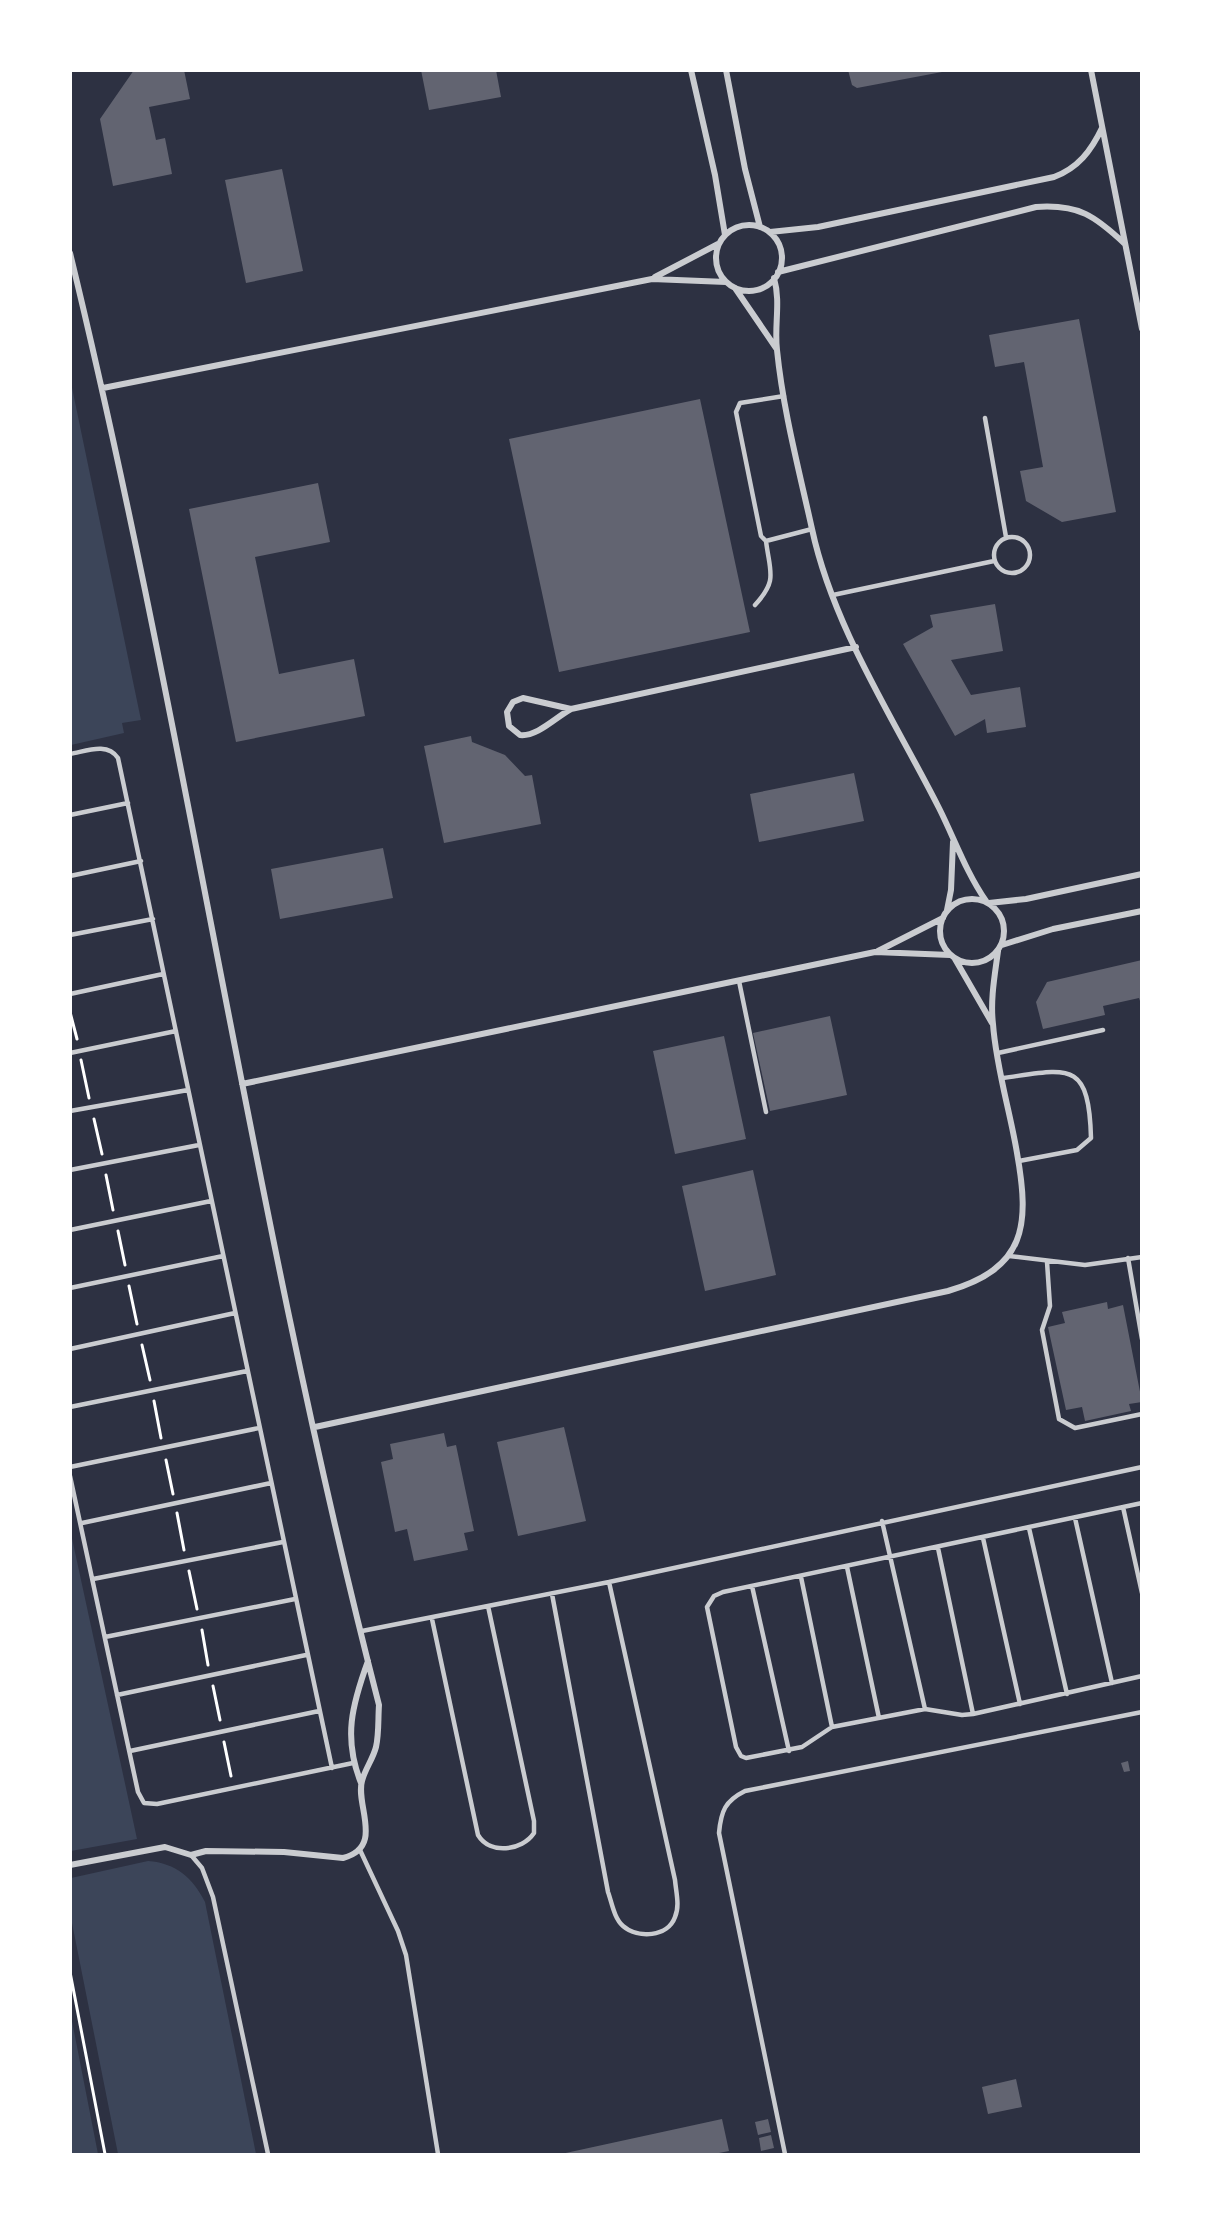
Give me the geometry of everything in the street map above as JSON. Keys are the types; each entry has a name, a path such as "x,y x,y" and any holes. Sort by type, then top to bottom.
{"street":[{"path":"691,70 715,175 725,235"},
{"path":"726,70 745,169 760,227"},
{"path":"1091,70 1142,329"},
{"path":"652,279 718,244 725,235 741,226 760,227 770,232 818,227 1054,177 1078,164 1092,148 1102,128"},
{"path":"778,272 1036,207 1062,207 1087,213 1099,219 1125,244"},
{"path":"734,287 757,289 774,278 778,272 781,254 770,232"},
{"path":"718,244 716,261 726,282"},
{"path":"70,253 103,388 243,1084 315,1427 379,1705 376,1746 361,1783"},
{"path":"315,1427 948,1291 983,1279 1009,1256 1024,1217 1019,1161 992,1023 1000,948 1005,925 999,913 988,902 953,842 940,809 856,647 822,570 777,349 777,290 774,278"},
{"path":"103,388 652,279 726,282 734,287 777,349"},
{"path":"572,709 523,698 510,705 506,719 514,732 528,736 572,709 856,647"},
{"path":"953,842 951,890 940,937 992,1023"},
{"path":"243,1084 875,952 908,938 945,915 963,900 988,902 1026,899 1142,874"},
{"path":"875,952 953,957 975,964 988,960 1000,948 1053,929 1142,910"},
{"path":"70,1865 165,1847 191,1855 206,1851 284,1852 344,1858 360,1850 365,1835 365,1822 361,1783 353,1763 350,1744 353,1702 368,1661"}],"lane":[{"path":"755,605 769,590 772,582 766,541 761,536 736,412 740,403 785,396"},
{"path":"985,418 1006,537"},
{"path":"766,541 812,529"},
{"path":"1006,537 1020,538 1026,543 1030,556 1024,569 1010,573 1003,572 994,561 995,547 1006,537"},
{"path":"833,595 994,561"},
{"path":"70,754 98,748 114,752 118,758 306,1655 332,1768"},
{"path":"70,815 128,803"},
{"path":"70,876 141,861"},
{"path":"70,935 153,919"},
{"path":"70,994 163,974"},
{"path":"739,981 766,1112"},
{"path":"998,1053 1103,1030"},
{"path":"70,1053 176,1031"},
{"path":"1003,1078 1069,1072 1082,1084 1091,1123 1091,1138 1077,1150 1019,1161"},
{"path":"70,1112 188,1090"},
{"path":"70,1170 199,1145"},
{"path":"70,1230 211,1201"},
{"path":"70,1288 223,1256"},
{"path":"1009,1256 1085,1265 1142,1257"},
{"path":"1128,1258 1142,1339"},
{"path":"1047,1262 1050,1306 1042,1330 1059,1419 1076,1428 1142,1414"},
{"path":"70,1349 235,1313"},
{"path":"70,1407 247,1371"},
{"path":"70,1467 259,1428"},
{"path":"362,1631 552,1594 882,1521 1142,1467"},
{"path":"70,1476 140,1799 149,1804 353,1763"},
{"path":"82,1524 271,1483"},
{"path":"1142,1503 752,1586 714,1596 707,1607 736,1747 741,1756 753,1758 802,1747 832,1727 925,1709 973,1714 1142,1676"},
{"path":"1123,1507 1142,1593"},
{"path":"1075,1518 1112,1683"},
{"path":"882,1521 925,1709"},
{"path":"1029,1527 1067,1694"},
{"path":"983,1538 1020,1704"},
{"path":"93,1579 283,1542"},
{"path":"938,1548 973,1714"},
{"path":"847,1567 879,1718"},
{"path":"801,1577 832,1727"},
{"path":"552,1594 608,1892 615,1914 624,1926 638,1934 654,1934 669,1928 675,1918 678,1905 675,1880 609,1582"},
{"path":"752,1586 789,1751"},
{"path":"105,1637 295,1599"},
{"path":"432,1619 478,1835 484,1845 495,1849 524,1843 534,1833 534,1821 488,1606"},
{"path":"117,1695 306,1655"},
{"path":"130,1751 319,1711"},
{"path":"784,2154 719,1833 721,1814 730,1798 745,1791 1142,1712"},
{"path":"360,1850 398,1930 406,1955 438,2154"},
{"path":"191,1855 202,1868 213,1897 268,2154"}],"path":[{"path":"70,1972 105,2154"}],"shaded area":[{"path":"70,378 141,720 122,723 124,733 71,745"},
{"path":"70,1529 137,1839 71,1851 70,1851"},
{"path":"148,1861 167,1865 182,1873 195,1886 205,1902 256,2154 118,2154 71,1918 71,1878"},
{"path":"71,2016 98,2154 71,2154"}],"building":[{"path":"134,70 184,70 190,99 149,107 156,140 165,138 172,174 113,186 100,119"},
{"path":"421,70 496,70 501,97 429,110"},
{"path":"848,70 942,70 942,72 857,88 852,85"},
{"path":"282,169 303,271 246,283 225,180"},
{"path":"1079,319 1116,512 1062,522 1026,501 1020,471 1043,467 1024,362 995,367 989,335"},
{"path":"700,399 750,632 559,672 509,439"},
{"path":"318,483 330,542 255,557 279,674 354,659 365,716 236,742 189,509"},
{"path":"995,604 1003,651 951,660 971,695 1020,687 1026,727 987,733 985,719 955,736 903,644 933,627 930,615"},
{"path":"471,736 472,742 505,755 525,776 532,775 541,824 444,843 424,746"},
{"path":"854,773 864,821 759,842 750,794"},
{"path":"383,848 393,898 280,919 271,869"},
{"path":"1142,960 1142,1007 1139,998 1103,1006 1105,1015 1043,1029 1036,1002 1047,982"},
{"path":"830,1016 847,1095 770,1111 753,1033"},
{"path":"724,1036 746,1139 675,1154 653,1051"},
{"path":"753,1170 776,1275 705,1291 682,1186"},
{"path":"1107,1302 1108,1309 1123,1305 1142,1402 1129,1404 1131,1411 1085,1421 1082,1407 1066,1410 1048,1327 1065,1323 1062,1312"},
{"path":"564,1427 586,1521 518,1536 497,1442"},
{"path":"444,1433 447,1447 456,1445 474,1531 464,1533 468,1550 414,1561 407,1529 395,1532 381,1462 393,1459 390,1444"},
{"path":"1128,1761 1130,1771 1124,1772 1121,1763"},
{"path":"1016,2079 1022,2107 988,2114 982,2087"},
{"path":"722,2119 729,2151 714,2154 561,2154"},
{"path":"768,2119 771,2132 758,2135 755,2122"},
{"path":"771,2135 774,2148 761,2151 759,2138"}]}
